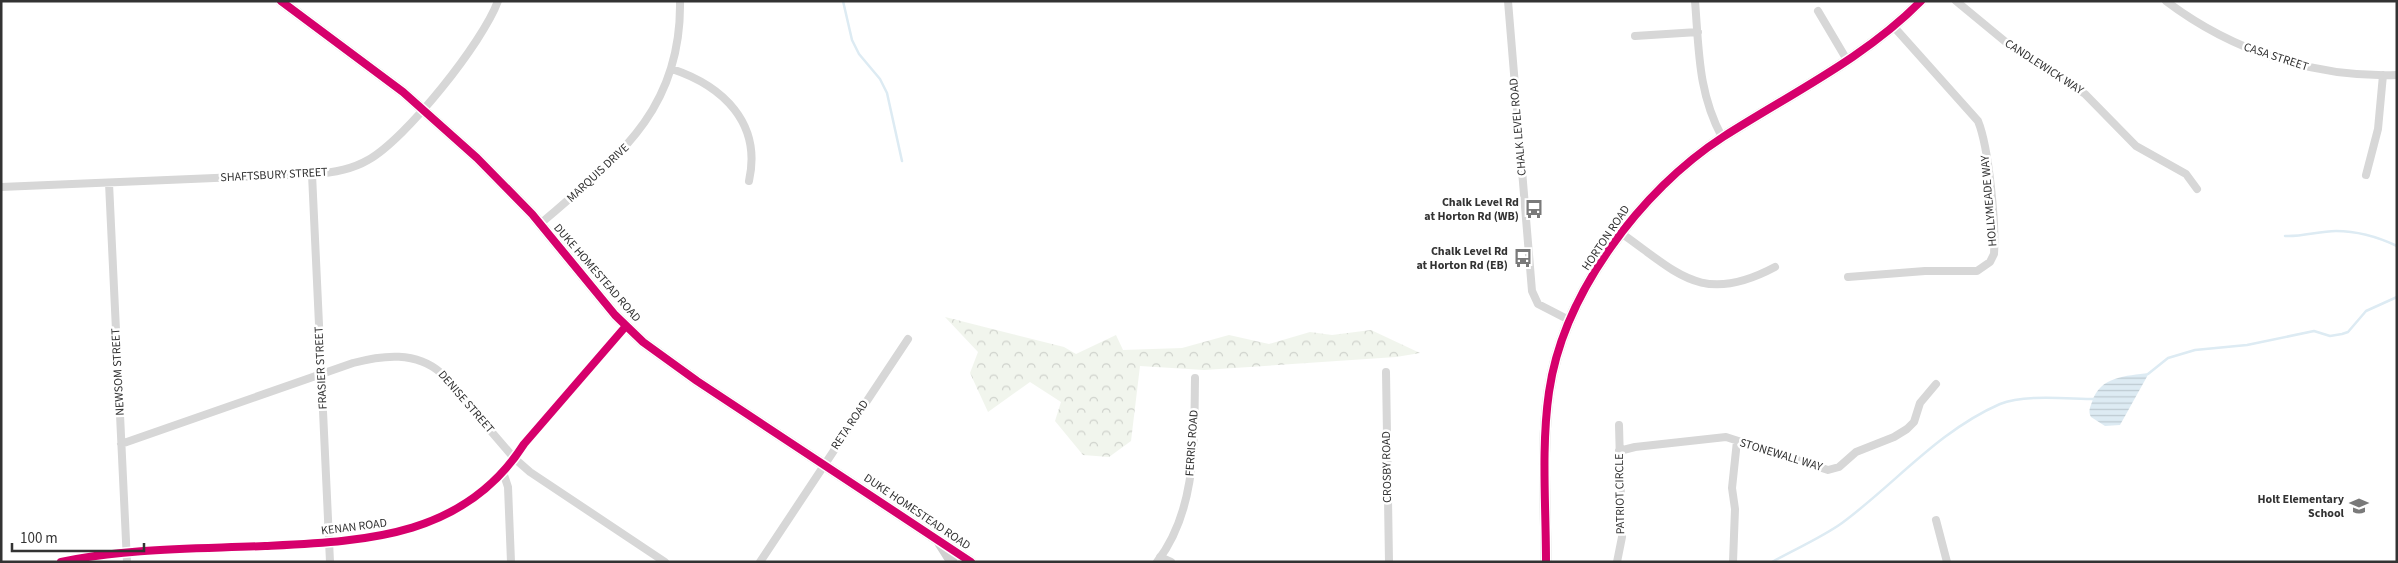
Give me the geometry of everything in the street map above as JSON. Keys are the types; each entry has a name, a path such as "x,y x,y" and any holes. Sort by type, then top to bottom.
{"street":[{"name":"SHAFTSBURY STREET","path":"1,188 312,174 350,168 368,160 390,143 423,110 477,41 498,1"},
{"name":"MARQUIS DRIVE","path":"540,224 614,161 634,139 657,102 672,69 679,34 680,1"},
{"name":"CHALK LEVEL ROAD","path":"1508,1 1532,291 1538,304 1571,321"},
{"path":"1695,1 1701,79 1706,103 1722,137"},
{"name":"HORTON ROAD","path":"1546,562 1547,412 1554,366 1571,321 1593,277 1621,233 1659,188 1696,156 1722,137 1847,60 1894,27 1921,1"},
{"name":"CANDLEWICK WAY","path":"1956,1 2013,48 2085,94 2136,146 2186,174 2198,189"},
{"name":"CASA STREET","path":"2166,1 2219,35 2240,46 2283,61 2321,70 2397,75"},
{"name":"DUKE HOMESTEAD ROAD","path":"284,2 423,110 477,158 540,224 626,326 643,342 690,376 971,562"},
{"path":"1818,11 1847,60"},
{"name":"HOLLYMEADE WAY","path":"1848,276 1925,271 1977,271 1990,262 1994,254 1987,160 1982,130 1978,121 1894,27"},
{"path":"1635,36 1698,32"},
{"path":"672,69 712,87 737,113 751,145 753,160 749,181"},
{"path":"2366,175 2380,114 2383,75"},
{"name":"FRASIER STREET","path":"312,174 330,562"},
{"name":"NEWSOM STREET","path":"109,183 127,562"},
{"path":"1621,233 1674,272 1698,282 1728,284 1742,282 1776,267"},
{"name":"KENAN ROAD","path":"61,562 126,553 329,543 384,536 428,522 470,499 503,472 524,444 626,326"},
{"name":"RETA ROAD","path":"760,562 908,338"},
{"name":"DENISE STREET","path":"122,444 353,364 383,356 406,357 428,363 441,372 514,458 530,472 665,562"},
{"name":"CROSBY ROAD","path":"1386,372 1389,562"},
{"name":"FERRIS ROAD","path":"1159,560 1174,531 1184,503 1193,466 1195,378"},
{"name":"STONEWALL WAY","path":"1620,451 1635,447 1720,437 1828,470 1833,469 1856,452 1894,437 1907,429 1914,422 1920,403 1936,384"},
{"name":"PATRIOT CIRCLE","path":"1617,562 1622,537 1619,425"},
{"path":"1733,562 1735,509 1732,488 1737,441"},
{"path":"503,472 508,487 512,562"},
{"path":"1936,520 1947,562"},
{"path":"938,539 952,562"},
{"path":"1159,560 1171,562"}],"green space":[{"path":"945,317 1064,347 1076,354 1116,335 1123,350 1182,348 1229,335 1269,344 1310,332 1332,335 1371,330 1420,353 1396,357 1204,370 1140,366 1131,441 1109,457 1083,455 1055,421 1061,402 1030,382 988,412 970,373 978,352"}],"shaded area":[{"path":"2149,373 2120,425 2105,426 2091,417 2089,411 2096,393 2107,382 2132,375"}],"waterway":[{"path":"843,1 852,40 859,54 880,79 887,93 902,161"},
{"path":"2285,236 2344,231 2367,235 2397,246"},
{"path":"2148,374 2168,358 2195,350 2247,345 2314,331 2330,336 2342,334 2348,332 2366,311 2397,297"},
{"path":"1772,562 1817,539 1842,523 1937,443 1978,415 2000,404 2022,399 2095,399"}],"cycle path":[{"path":"281,1 403,92 477,158 532,214 615,315 643,342 697,381 971,562"},
{"path":"1546,562 1545,434 1549,392 1557,355 1571,318 1589,282 1610,248 1663,185 1693,159 1723,137 1851,58 1876,40 1921,1"},
{"path":"61,562 86,557 137,552 339,541 375,536 409,528 442,516 472,499 500,475 524,444 626,326"}],"place":[{"name":"Chalk Level Rd at Horton Rd (WB)","path":"1534,209"},
{"name":"Chalk Level Rd at Horton Rd (EB)","path":"1523,258"},
{"name":"Holt Elementary School","path":"2359,506"}]}
